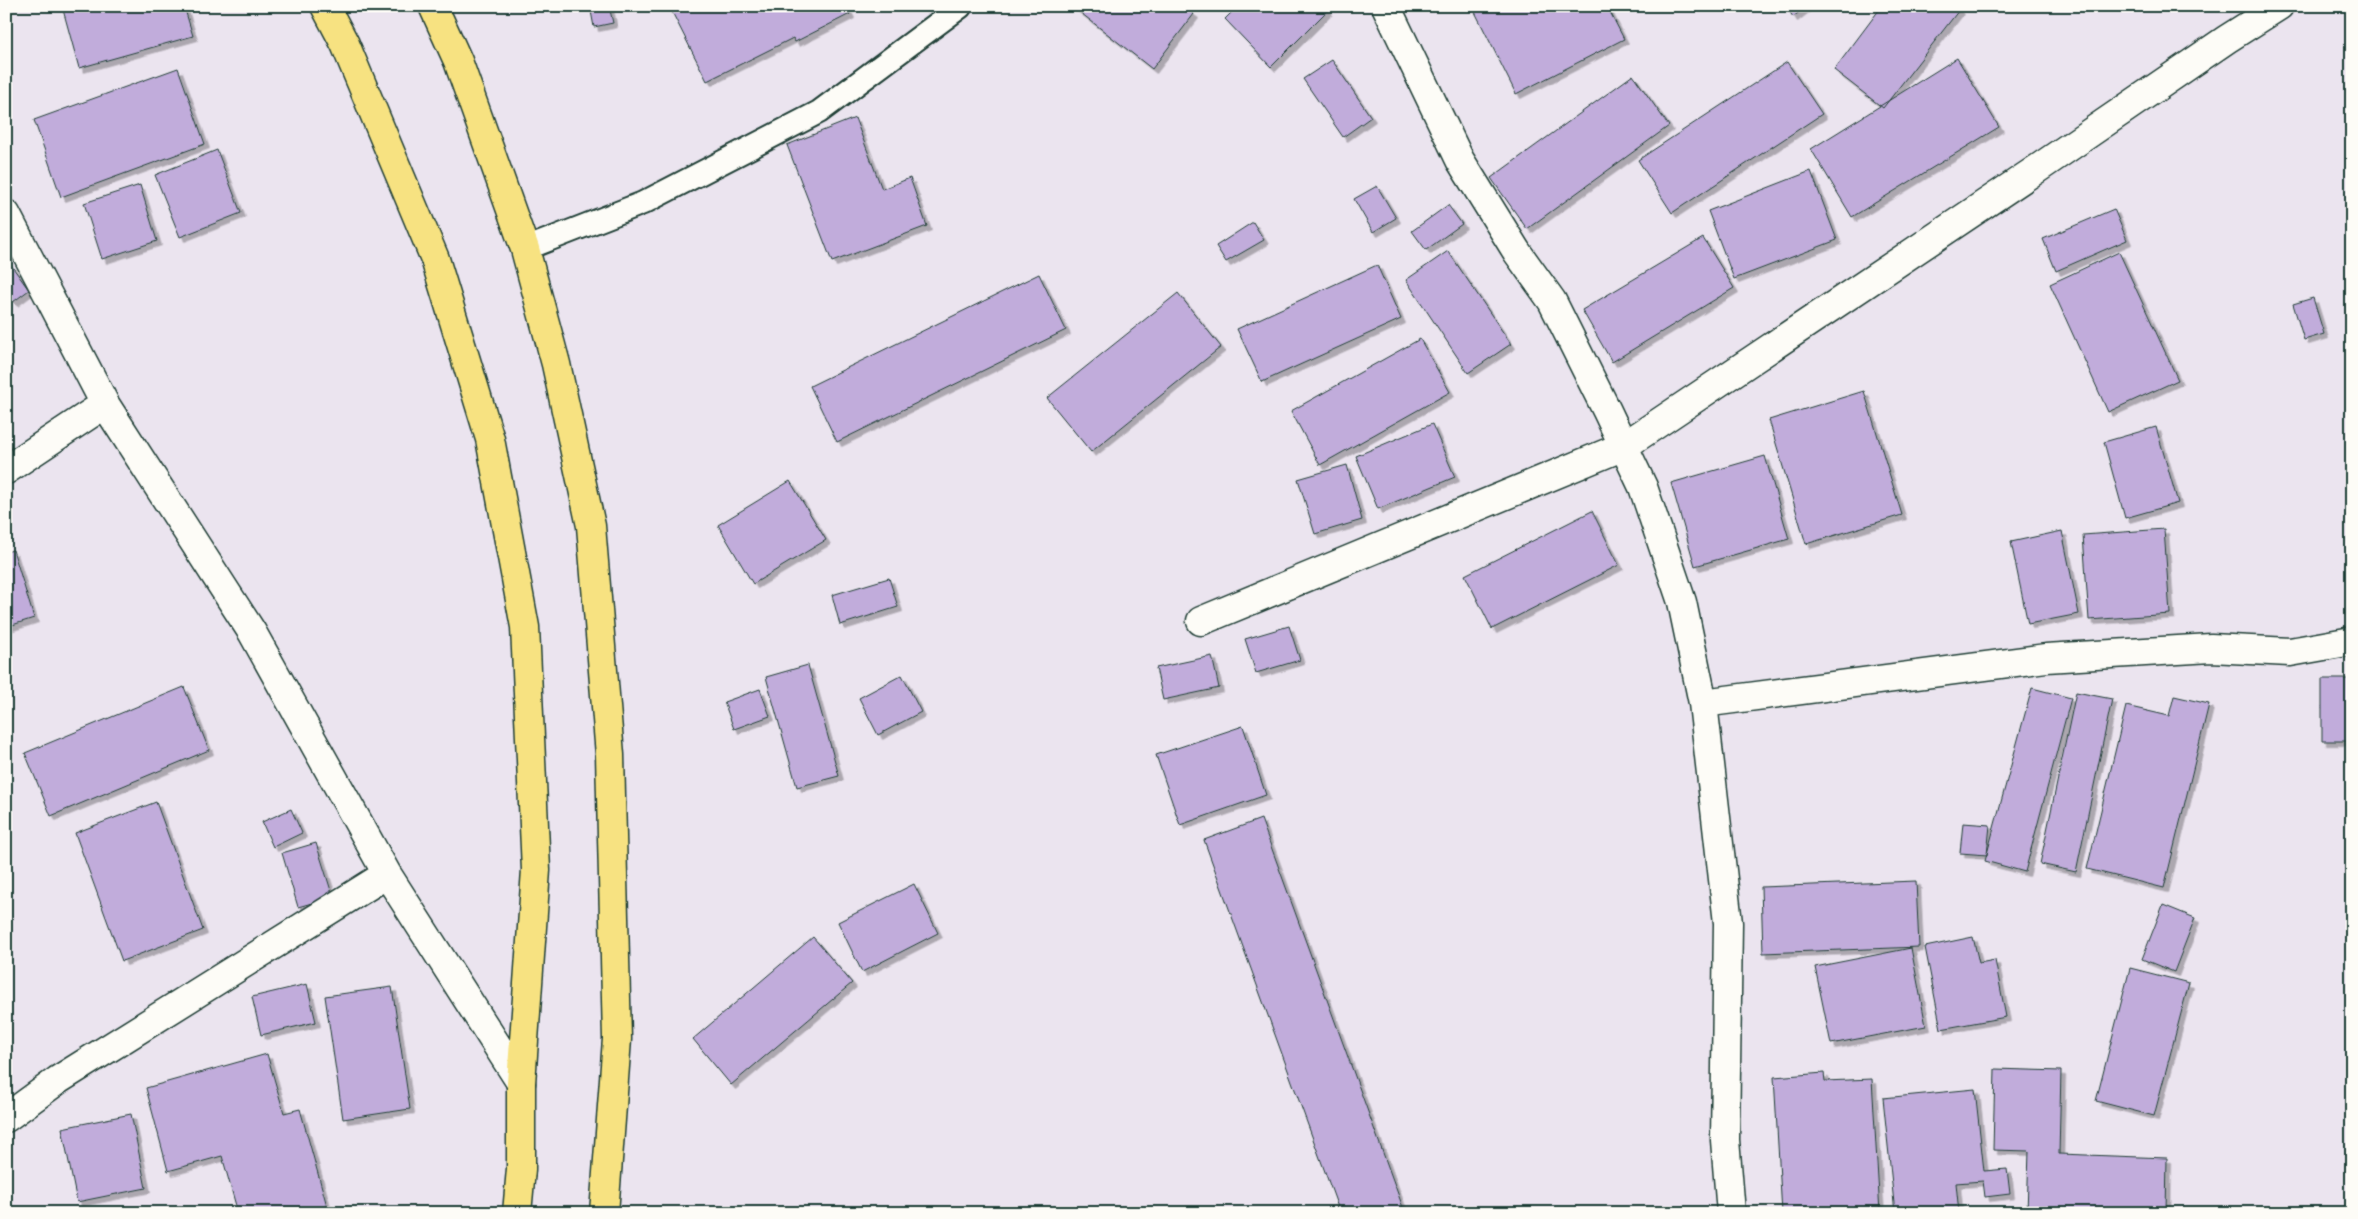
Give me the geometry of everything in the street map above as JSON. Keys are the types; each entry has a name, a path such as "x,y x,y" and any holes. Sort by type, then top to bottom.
{"main road":[{"path":"325,6 345,44 435,259 490,439 521,608 524,627 536,870 521,1083 521,1169 517,1213"},
{"path":"433,6 458,61 525,249 556,364 591,526 610,745 617,1039 604,1213"}],"street":[{"path":"1386,6 1460,160 1517,252 1552,301 1643,487 1682,602 1703,703 1728,923 1725,1140 1731,1213"},
{"path":"1201,621 1624,446 2227,39 2279,6"},
{"path":"6,214 105,404 252,632 387,874 521,1083"},
{"path":"6,470 105,404"},
{"path":"1703,703 2046,658 2210,648 2290,652 2352,641"},
{"path":"6,1118 58,1080 387,874"}],"lane":[{"path":"525,249 643,203 819,112 960,7"}],"building":[{"path":"62,6 184,6 193,36 79,68"},
{"path":"590,6 609,6 613,23 594,27"},
{"path":"669,6 846,6 850,14 795,42 793,38 707,81"},
{"path":"1072,6 1183,6 1194,14 1152,69"},
{"path":"1238,6 1324,6 1328,10 1271,67 1225,19"},
{"path":"1486,6 1607,6 1624,39 1516,94 1475,12"},
{"path":"1786,6 1807,6 1793,17"},
{"path":"1882,6 1955,6 1959,10 1883,108 1834,70"},
{"path":"1957,58 1999,127 1852,217 1811,149"},
{"path":"1332,60 1371,117 1343,137 1303,79"},
{"path":"1787,62 1822,114 1672,213 1638,160"},
{"path":"178,68 205,144 61,197 34,120"},
{"path":"1633,75 1669,126 1527,229 1491,178"},
{"path":"855,118 882,189 910,178 927,226 832,262 787,145"},
{"path":"217,150 241,213 180,237 155,175"},
{"path":"1811,171 1837,240 1734,279 1708,211"},
{"path":"140,185 157,241 102,259 84,203"},
{"path":"1377,186 1396,218 1373,232 1354,199"},
{"path":"1448,205 1462,224 1426,250 1412,231"},
{"path":"2114,209 2127,240 2056,271 2043,239"},
{"path":"1253,222 1264,240 1226,262 1216,246"},
{"path":"1703,238 1734,288 1612,362 1582,310"},
{"path":"1448,251 1511,344 1468,373 1406,280"},
{"path":"2119,252 2178,380 2108,412 2050,284"},
{"path":"11,265 29,290 13,302 6,293 6,269"},
{"path":"1377,265 1401,319 1262,382 1237,329"},
{"path":"1039,274 1066,330 837,442 810,386"},
{"path":"1178,293 1221,347 1091,452 1047,398"},
{"path":"2313,298 2324,334 2304,340 2293,304"},
{"path":"1420,339 1450,392 1320,465 1291,411"},
{"path":"1864,391 1902,515 1806,544 1769,420"},
{"path":"1432,424 1455,477 1378,509 1356,456"},
{"path":"2156,427 2178,503 2125,518 2104,442"},
{"path":"1765,456 1789,539 1695,566 1671,483"},
{"path":"1347,465 1362,520 1315,534 1298,479"},
{"path":"790,481 826,540 753,584 718,525"},
{"path":"1592,511 1619,565 1492,629 1465,575"},
{"path":"2164,529 2170,614 2089,620 2083,535"},
{"path":"2062,531 2079,614 2028,624 2011,542"},
{"path":"13,550 34,618 6,627 6,552"},
{"path":"889,578 898,607 840,625 832,595"},
{"path":"1289,626 1300,660 1256,673 1245,639"},
{"path":"1212,656 1219,688 1163,700 1156,668"},
{"path":"808,665 839,776 797,787 766,677"},
{"path":"902,675 921,712 878,735 859,698"},
{"path":"2322,679 2352,679 2352,741 2322,741"},
{"path":"184,687 209,750 51,816 25,753"},
{"path":"2032,688 2071,698 2025,872 1985,861"},
{"path":"760,689 770,716 734,729 724,702"},
{"path":"2076,692 2112,699 2076,872 2040,864"},
{"path":"2174,696 2209,704 2164,888 2087,869 2126,706 2169,716"},
{"path":"1243,726 1266,795 1180,825 1156,755"},
{"path":"156,802 203,930 122,961 75,833"},
{"path":"291,809 302,833 273,847 262,822"},
{"path":"1261,819 1405,1213 1340,1213 1204,840"},
{"path":"1963,823 1990,825 1987,855 1960,853"},
{"path":"316,843 333,897 298,907 282,853"},
{"path":"1916,881 1919,947 1763,953 1761,887"},
{"path":"914,884 938,933 862,972 838,922"},
{"path":"2163,905 2195,918 2174,972 2142,959"},
{"path":"813,937 852,983 731,1085 693,1039"},
{"path":"1973,937 1979,963 1995,960 2006,1017 1941,1029 1925,947"},
{"path":"1911,948 1926,1026 1831,1044 1815,967"},
{"path":"2130,968 2189,983 2154,1116 2096,1101"},
{"path":"307,984 316,1022 261,1035 252,997"},
{"path":"392,987 410,1109 343,1119 325,996"},
{"path":"267,1054 284,1113 300,1109 327,1206 304,1213 238,1213 222,1156 168,1171 146,1088"},
{"path":"1995,1069 2061,1071 2059,1154 2167,1158 2166,1213 2027,1213 2029,1151 1993,1150"},
{"path":"1824,1073 1825,1081 1872,1079 1880,1213 1782,1213 1774,1077"},
{"path":"1975,1089 1984,1171 2007,1169 2010,1194 1985,1197 1983,1181 1956,1183 1959,1213 1895,1213 1883,1098"},
{"path":"131,1114 146,1188 77,1202 62,1128"},
{"path":"6,1198 15,1213 6,1213"}]}
